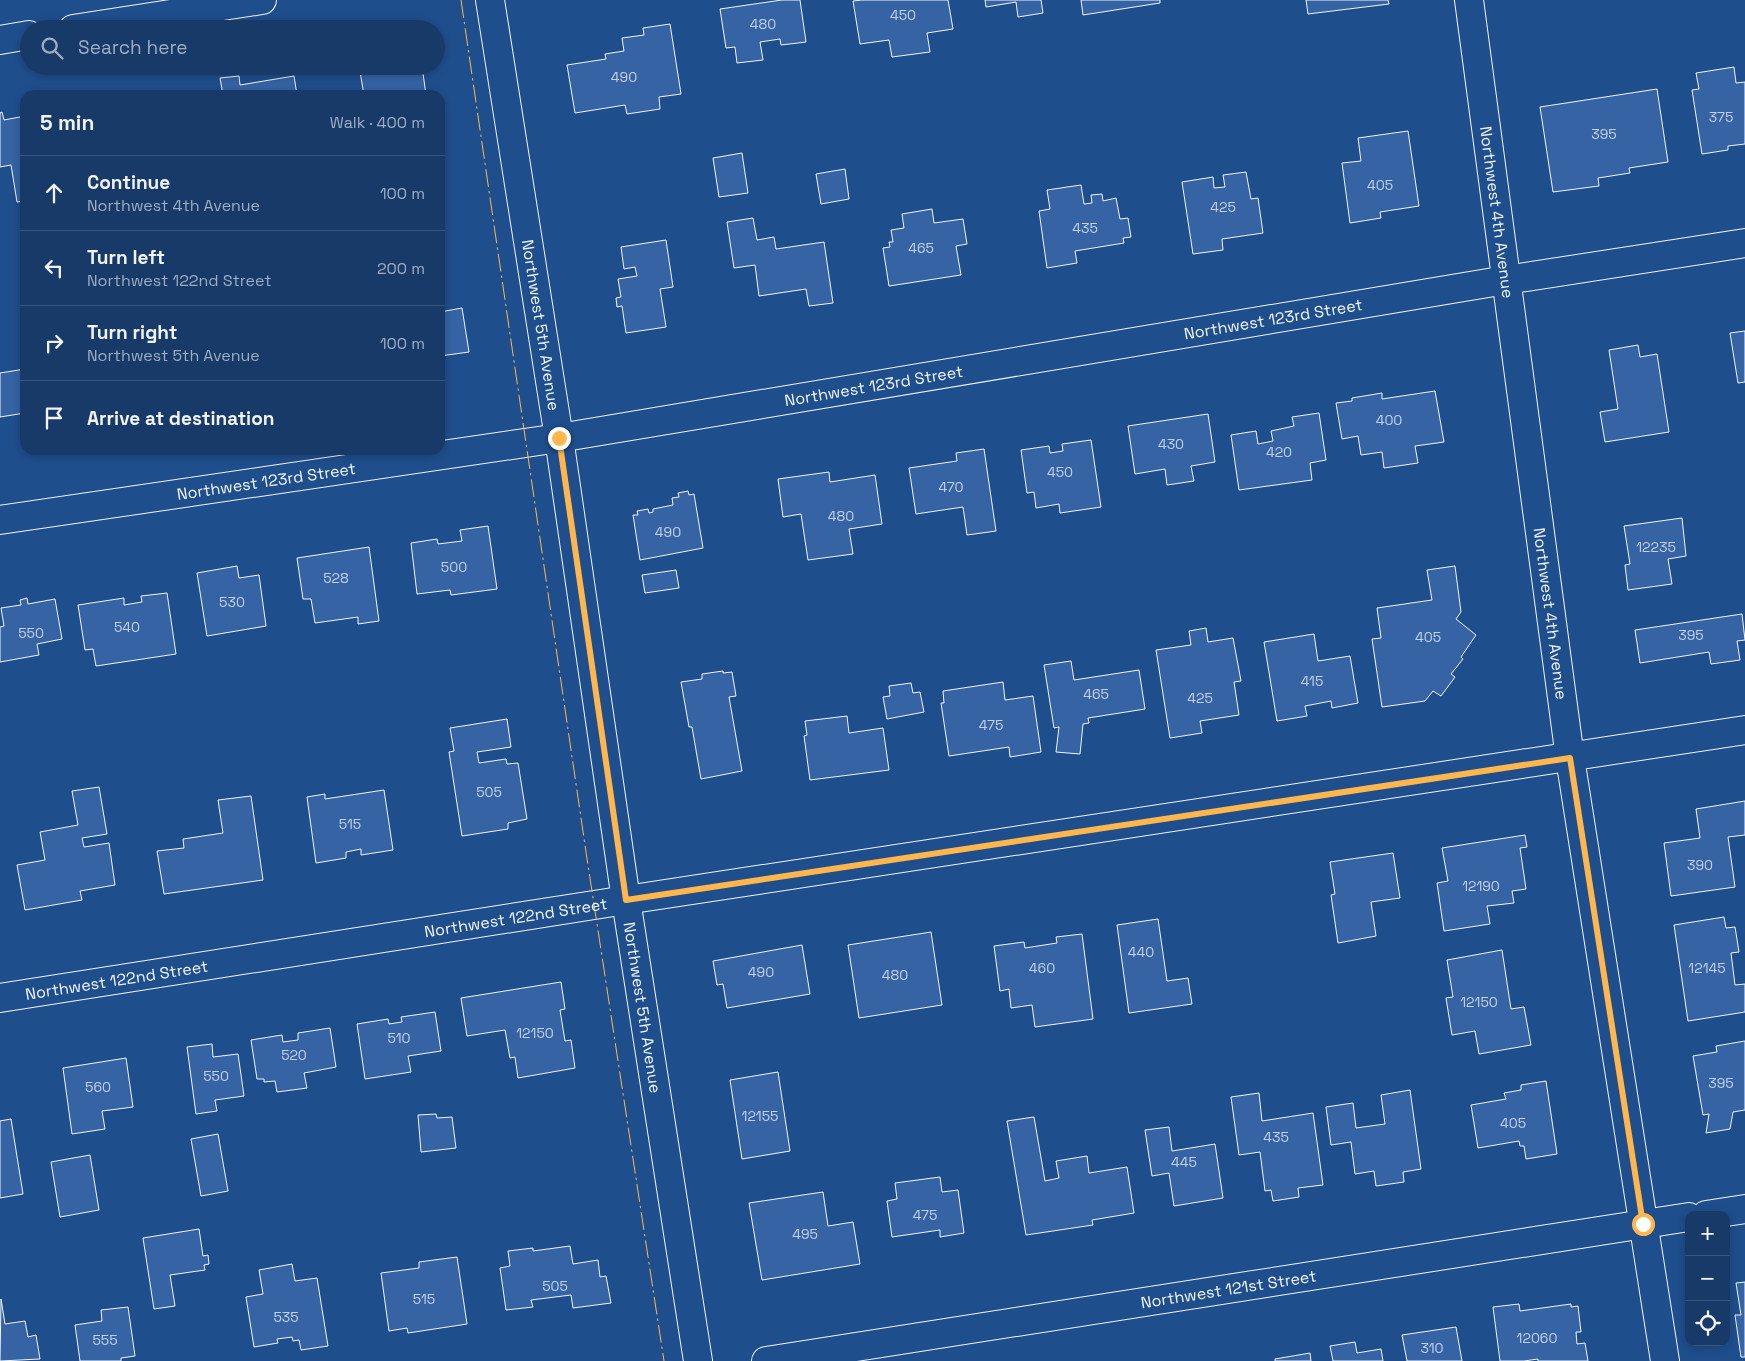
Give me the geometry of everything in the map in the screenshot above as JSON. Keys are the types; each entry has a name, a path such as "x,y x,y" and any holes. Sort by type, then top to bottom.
{"street":[{"path":"132,20 262,0"},
{"name":"Northwest 5th Avenue","path":"490,0 559,438 626,900 698,1361"},
{"name":"Northwest 4th Avenue","path":"1469,0 1570,758 1665,1361"},
{"path":"0,40 20,37"},
{"name":"Northwest 123rd Street","path":"445,455 559,438 1506,280 1745,243"},
{"name":"Northwest 123rd Street","path":"0,520 443,455"},
{"name":"Northwest 122nd Street","path":"0,998 626,900 1745,730"},
{"path":"1730,1211 1745,1209"},
{"name":"Northwest 121st Street","path":"766,1361 1685,1218"}],"building":[{"path":"782,0 800,0 806,42 781,45 780,39 760,42 763,60 737,63 735,47 726,48 720,9"},
{"path":"948,0 953,29 927,33 930,52 892,57 889,40 860,44 853,1"},
{"path":"985,0 1041,0 1043,13 1018,17 1016,2 986,7"},
{"path":"1081,0 1160,0 1160,3 1083,15"},
{"path":"1306,0 1388,0 1389,4 1308,14"},
{"path":"670,24 681,94 659,97 660,109 627,114 625,105 575,113 567,65 606,59 605,54 624,51 622,38 644,35 643,28"},
{"path":"1734,67 1736,83 1745,82 1745,144 1728,146 1728,150 1702,154 1692,90 1699,89 1696,73"},
{"path":"361,75 423,75 425,90 363,90"},
{"path":"239,76 240,85 294,76 296,90 222,90 220,78"},
{"path":"1657,89 1668,162 1629,168 1630,173 1598,178 1599,186 1553,192 1540,107"},
{"path":"2,112 4,120 20,117 20,202 17,202 11,165 0,167 0,113"},
{"path":"1408,131 1419,206 1380,212 1381,218 1350,223 1342,163 1361,161 1358,138"},
{"path":"742,153 748,193 719,197 713,158"},
{"path":"845,169 849,199 821,204 816,174"},
{"path":"1246,172 1251,199 1258,198 1263,233 1222,239 1223,250 1193,254 1182,182 1213,177 1214,188 1225,187 1223,175"},
{"path":"1081,185 1084,204 1092,203 1091,195 1102,194 1103,201 1116,198 1120,219 1128,218 1131,237 1123,238 1124,243 1075,251 1077,263 1047,268 1039,211 1050,209 1047,190"},
{"path":"932,209 934,223 963,219 967,244 956,246 961,275 889,286 883,248 890,247 889,242 893,242 891,230 904,228 902,214"},
{"path":"753,218 757,240 774,237 776,249 824,242 833,303 809,306 806,289 759,296 755,265 734,268 727,222"},
{"path":"666,240 673,287 660,289 666,327 626,333 622,306 617,307 616,298 621,297 618,279 637,276 635,267 624,269 621,247"},
{"path":"462,308 469,352 445,355 445,311"},
{"path":"1745,331 1745,382 1738,383 1730,333"},
{"path":"1638,345 1640,357 1657,354 1669,432 1605,442 1600,412 1618,409 1609,350"},
{"path":"20,370 20,414 0,417 0,373"},
{"path":"1435,391 1444,442 1415,446 1418,463 1384,468 1382,452 1361,455 1358,436 1342,439 1336,403 1382,393 1382,399"},
{"path":"1319,413 1326,460 1310,463 1312,480 1239,490 1231,435 1256,431 1258,444 1273,441 1271,431 1294,426 1292,417"},
{"path":"1208,414 1215,462 1191,466 1194,481 1167,485 1165,469 1135,474 1128,426"},
{"path":"1091,440 1101,507 1060,513 1059,504 1036,508 1034,492 1027,493 1021,450 1049,446 1050,453 1063,451 1062,444"},
{"path":"984,449 996,531 967,535 963,507 916,514 909,468 957,461 956,453"},
{"path":"829,472 830,482 875,475 882,524 849,529 853,554 808,560 801,514 783,517 778,479"},
{"path":"688,491 689,495 694,494 703,548 640,560 633,515 638,515 637,511 648,509 649,513 653,512 653,509 673,505 672,498 679,497 678,493"},
{"path":"1682,518 1686,556 1668,559 1672,584 1628,590 1625,565 1630,564 1624,526"},
{"path":"488,526 497,589 451,595 450,590 417,594 411,543 437,539 438,544 462,541 460,530"},
{"path":"369,547 379,621 358,624 358,617 315,623 311,599 303,599 297,558"},
{"path":"237,566 239,578 259,575 266,626 207,636 197,573"},
{"path":"1455,566 1461,612 1456,619 1476,635 1461,657 1463,659 1451,674 1455,677 1441,696 1433,691 1425,701 1382,707 1372,639 1381,638 1377,608 1432,600 1427,570"},
{"path":"676,570 679,588 645,593 642,575"},
{"path":"167,593 176,654 96,666 93,649 85,650 78,605 124,598 124,605 142,602 141,596"},
{"path":"27,598 28,604 55,599 62,639 37,644 39,655 0,662 0,627 4,626 1,608 21,605 20,600"},
{"path":"1742,614 1745,640 1737,641 1740,660 1711,664 1709,652 1640,663 1635,630"},
{"path":"1206,628 1208,642 1233,638 1241,681 1234,682 1239,715 1200,721 1202,733 1170,738 1156,650 1191,645 1189,631"},
{"path":"1314,634 1318,661 1350,656 1358,703 1332,708 1331,701 1305,706 1307,716 1277,721 1264,642"},
{"path":"1071,661 1074,680 1139,670 1145,709 1088,718 1089,723 1083,724 1080,754 1056,752 1059,727 1054,728 1044,665"},
{"path":"723,671 723,673 732,672 736,696 729,697 742,771 701,779 692,727 689,727 681,682 702,679 702,674"},
{"path":"1003,682 1005,700 1033,696 1041,752 1010,757 1009,747 949,756 941,703 944,703 943,691"},
{"path":"911,683 913,693 920,692 924,712 887,719 883,697 890,696 889,686"},
{"path":"847,716 849,733 883,728 889,770 810,780 804,736 807,735 805,721"},
{"path":"507,719 511,747 477,752 479,763 506,759 507,764 518,763 527,819 508,823 508,829 462,836 449,752 454,751 450,728"},
{"path":"99,787 107,834 82,838 84,847 109,843 115,885 80,891 82,900 25,910 17,865 45,860 40,832 78,825 72,791"},
{"path":"384,790 393,850 361,855 361,849 346,852 346,858 316,863 307,797 325,794 325,799"},
{"path":"251,796 263,880 164,894 157,851 184,848 183,839 223,833 218,800"},
{"path":"1745,801 1745,835 1728,837 1735,887 1671,896 1664,843 1700,838 1696,809"},
{"path":"1525,835 1527,847 1520,848 1526,889 1512,891 1514,903 1487,906 1490,924 1444,931 1437,883 1448,881 1442,848"},
{"path":"1393,853 1400,898 1371,902 1376,936 1338,943 1331,895 1335,894 1330,862"},
{"path":"1724,917 1726,928 1735,927 1739,952 1731,953 1735,985 1745,984 1745,1012 1688,1021 1674,925"},
{"path":"1158,919 1167,981 1188,978 1192,1004 1129,1013 1117,925"},
{"path":"931,932 942,1005 859,1018 848,945"},
{"path":"1082,934 1093,1019 1035,1027 1032,1005 1011,1008 1009,989 1000,991 994,946 1024,942 1025,948 1057,943 1056,937"},
{"path":"802,945 810,994 727,1008 723,984 717,985 713,961"},
{"path":"1502,950 1511,1009 1524,1007 1531,1045 1479,1054 1475,1031 1452,1035 1446,998 1453,997 1447,960"},
{"path":"561,982 565,1009 560,1010 565,1041 571,1040 575,1068 518,1078 515,1057 510,1058 505,1030 467,1036 461,998"},
{"path":"435,1012 441,1051 408,1056 411,1072 365,1079 357,1024 388,1019 389,1024 402,1022 401,1017"},
{"path":"330,1028 336,1067 304,1073 307,1088 277,1092 275,1081 264,1082 264,1079 257,1079 251,1040 282,1035 283,1042 298,1040 298,1033"},
{"path":"1745,1041 1745,1110 1733,1112 1730,1129 1706,1133 1709,1114 1703,1115 1693,1056 1717,1052 1716,1046"},
{"path":"212,1044 213,1057 238,1054 244,1096 215,1100 217,1111 196,1114 187,1047"},
{"path":"126,1058 133,1107 102,1111 105,1129 72,1134 63,1068"},
{"path":"778,1072 790,1151 742,1159 730,1080"},
{"path":"1546,1081 1557,1154 1526,1159 1524,1146 1520,1146 1519,1141 1478,1148 1471,1105 1506,1099 1504,1093 1521,1090 1521,1085"},
{"path":"1410,1090 1421,1169 1403,1172 1404,1182 1376,1186 1374,1171 1355,1174 1351,1142 1331,1145 1326,1107 1353,1103 1356,1128 1385,1124 1381,1095"},
{"path":"1259,1093 1262,1121 1313,1113 1323,1185 1298,1188 1299,1197 1273,1201 1271,1190 1265,1191 1260,1152 1239,1155 1231,1097"},
{"path":"436,1114 437,1118 452,1117 456,1148 421,1152 418,1115"},
{"path":"1034,1117 1045,1181 1059,1178 1056,1161 1087,1156 1089,1173 1127,1167 1134,1213 1092,1220 1093,1225 1026,1235 1007,1121"},
{"path":"11,1119 23,1194 0,1198 0,1121"},
{"path":"1169,1127 1172,1151 1215,1144 1223,1198 1174,1206 1169,1173 1152,1176 1145,1130"},
{"path":"218,1134 228,1191 201,1196 191,1139"},
{"path":"90,1155 99,1210 60,1217 51,1162"},
{"path":"940,1177 942,1192 958,1190 964,1233 940,1237 940,1230 892,1237 887,1201 897,1199 895,1183"},
{"path":"823,1192 828,1226 853,1222 860,1264 762,1280 749,1203"},
{"path":"199,1229 203,1256 208,1255 209,1264 204,1265 205,1270 170,1275 175,1306 154,1309 143,1238"},
{"path":"570,1246 573,1264 598,1260 600,1277 606,1276 611,1303 573,1308 571,1295 531,1300 533,1307 506,1310 500,1268 510,1266 508,1251 533,1248 533,1251"},
{"path":"457,1257 467,1324 408,1333 407,1328 389,1331 381,1273 419,1268 419,1262"},
{"path":"292,1264 295,1281 317,1278 328,1346 301,1350 299,1340 293,1341 292,1337 277,1339 278,1343 254,1347 246,1297 263,1294 259,1270"},
{"path":"1745,1282 1745,1357 1741,1357 1735,1315 1741,1315 1736,1283"},
{"path":"1,1299 5,1324 25,1321 28,1337 36,1335 40,1359 0,1361"},
{"path":"1519,1304 1520,1311 1571,1304 1571,1307 1578,1306 1581,1332 1576,1332 1577,1344 1585,1343 1588,1361 1538,1361 1538,1359 1500,1361 1493,1307"},
{"path":"128,1307 135,1356 121,1358 121,1361 80,1361 75,1325 102,1321 101,1310"},
{"path":"1456,1327 1462,1361 1407,1361 1402,1335"},
{"path":"1355,1342 1357,1353 1381,1349 1383,1361 1333,1361 1330,1346"},
{"path":"1310,1353 1311,1361 1275,1361 1275,1359"}],"power":[{"path":"461,0 586,852 664,1361"}],"route":[{"path":"559,438 626,900 1570,758 1643,1224"}]}
